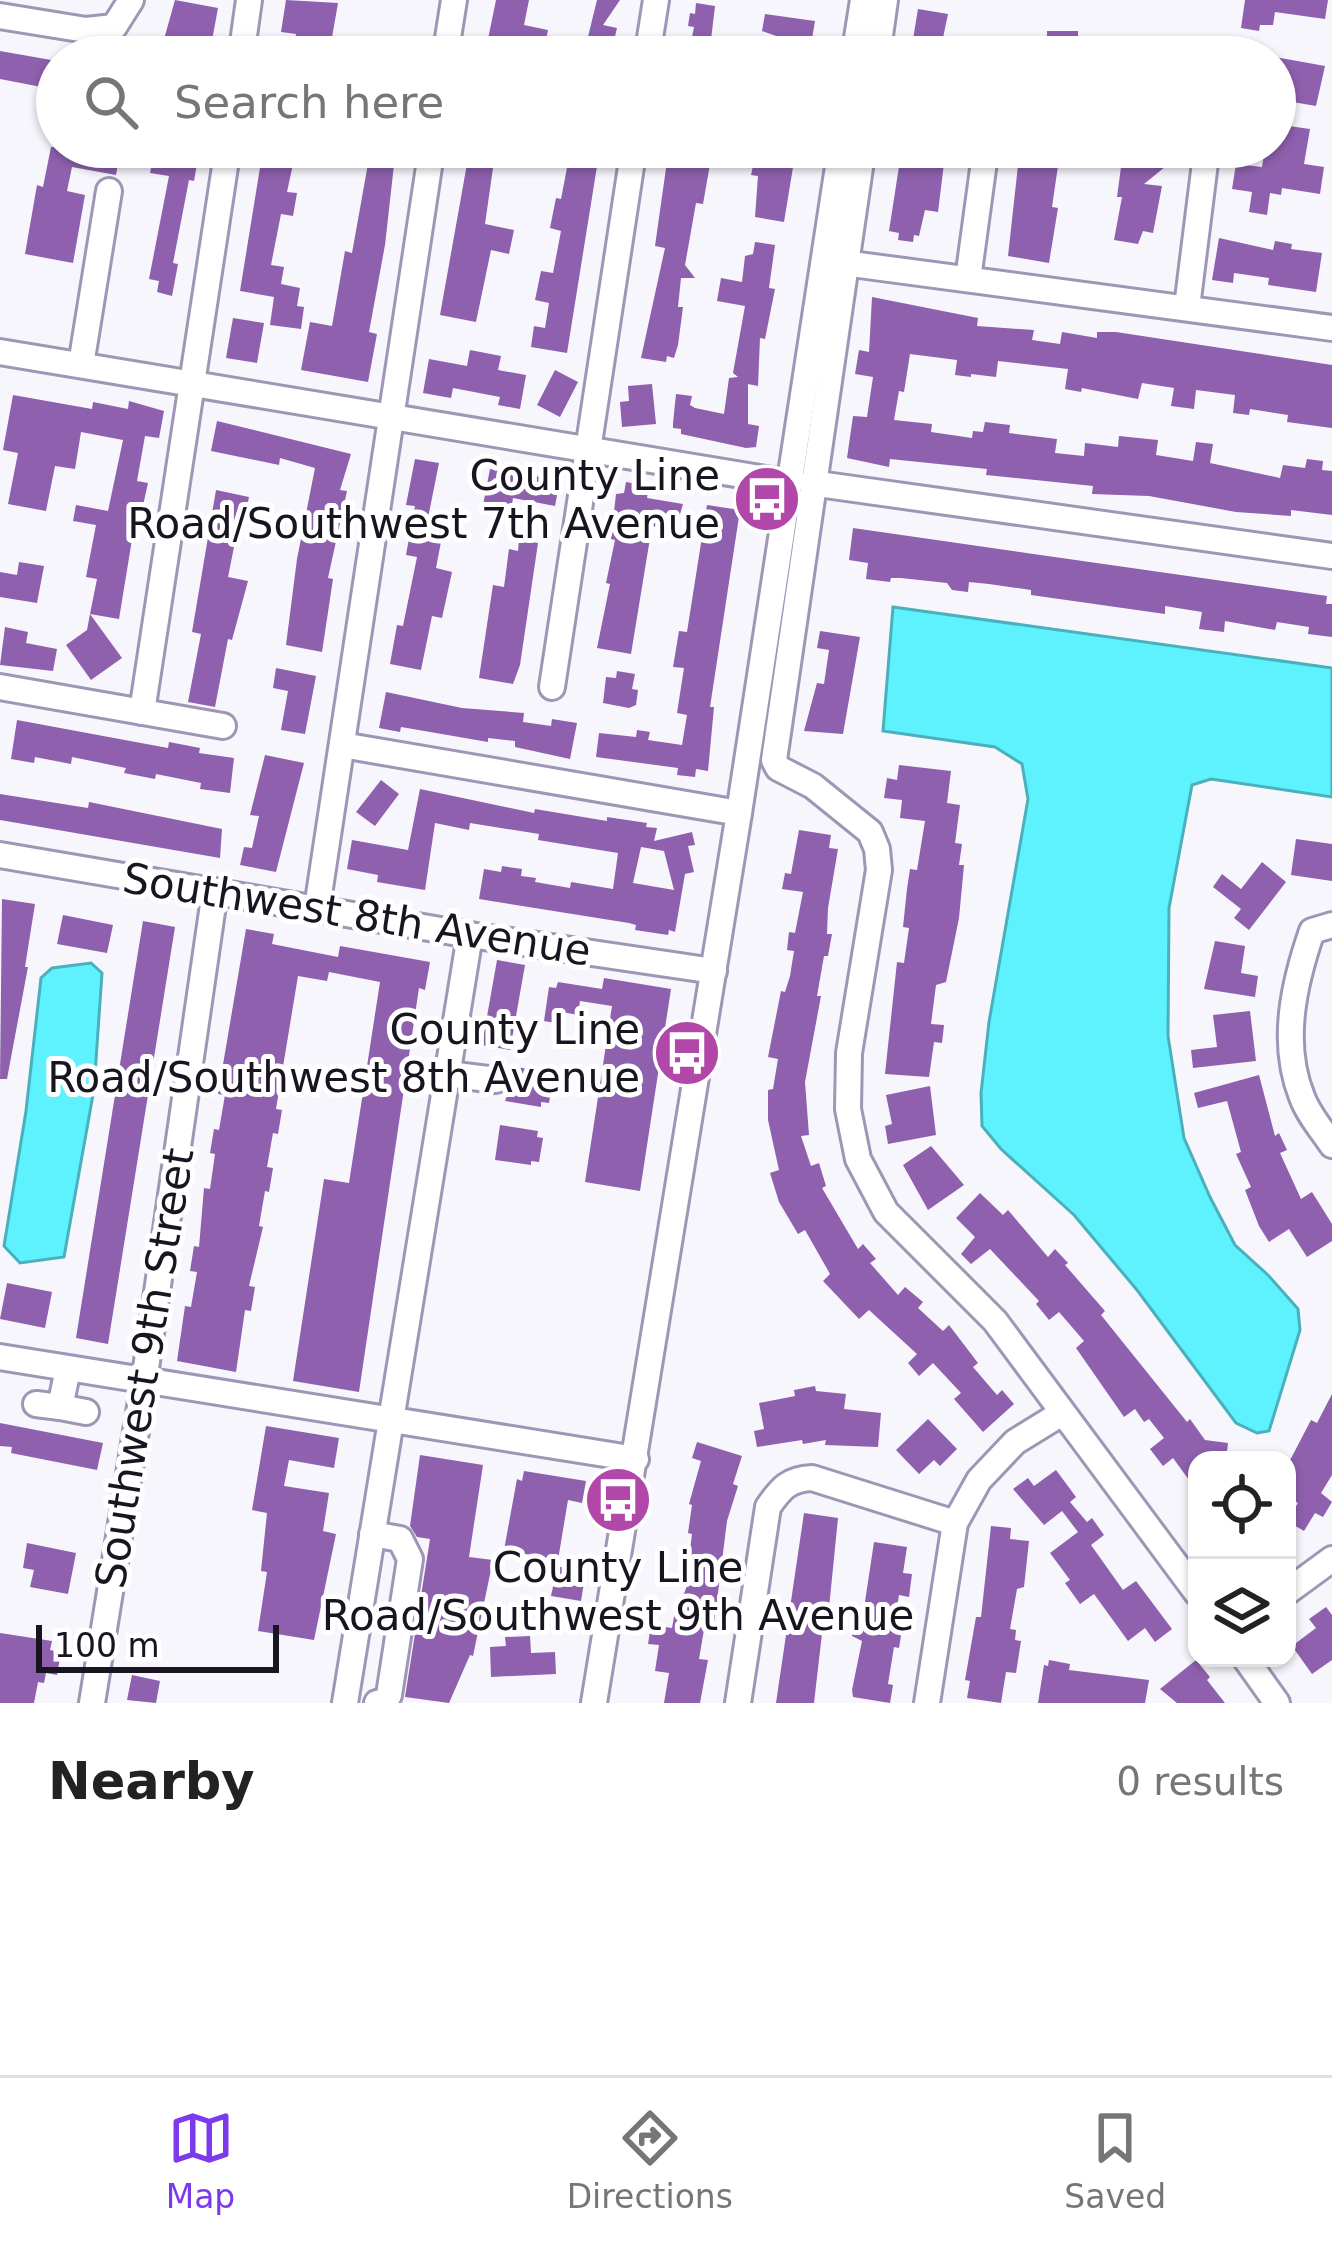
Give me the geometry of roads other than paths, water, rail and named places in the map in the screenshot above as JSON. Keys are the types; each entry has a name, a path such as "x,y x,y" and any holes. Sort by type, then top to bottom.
{"street":[{"path":"0,16 86,30 114,27 131,0"},
{"path":"244,36 250,0"},
{"path":"449,36 454,0"},
{"path":"650,36 656,0"},
{"path":"857,36 863,0"},
{"path":"880,36 886,0"},
{"path":"142,712 225,168"},
{"path":"317,908 429,168"},
{"path":"552,687 631,168"},
{"path":"838,168 774,760 778,768 813,787 870,832 877,849 879,871 849,1053 848,1109 858,1159 886,1213 995,1321 1188,1581"},
{"path":"594,1703 740,814 859,168"},
{"path":"968,280 983,168"},
{"path":"1187,307 1204,168"},
{"path":"81,365 109,191"},
{"path":"844,263 1332,328"},
{"path":"0,352 392,415 586,452 1332,556"},
{"path":"0,688 223,726"},
{"path":"342,745 740,814"},
{"name":"Southwest 8th Avenue","path":"0,855 714,971"},
{"name":"Southwest 9th Street","path":"92,1703 215,891"},
{"path":"1322,928 1289,1024 1301,1096 1332,1145"},
{"path":"372,1534 400,1540 410,1558 389,1695 386,1701 359,1702 372,1534 470,935"},
{"path":"448,1074 496,1080"},
{"path":"0,1358 636,1459"},
{"path":"61,1408 68,1369"},
{"path":"927,1703 955,1523 979,1480 1016,1442 1062,1413"},
{"path":"738,1703 768,1508 779,1490 793,1479 812,1478 955,1523"},
{"path":"1296,1585 1332,1558"},
{"path":"1250,1667 1276,1703"}],"water":[{"path":"893,607 1332,668 1332,797 1211,779 1192,785 1169,908 1168,1036 1184,1138 1235,1245 1298,1309 1300,1330 1269,1431 1257,1433 1236,1423 1137,1290 1074,1215 982,1126 989,1022 1028,799 1022,764 995,747 883,731"},
{"path":"91,963 102,973 94,1089 64,1257 20,1263 4,1246 41,978 52,968"}],"place":[{"name":"County Line Road/Southwest 7th Avenue","path":"767,499"},
{"name":"County Line Road/Southwest 8th Avenue","path":"687,1053"},
{"name":"County Line Road/Southwest 9th Avenue","path":"618,1500"}]}
